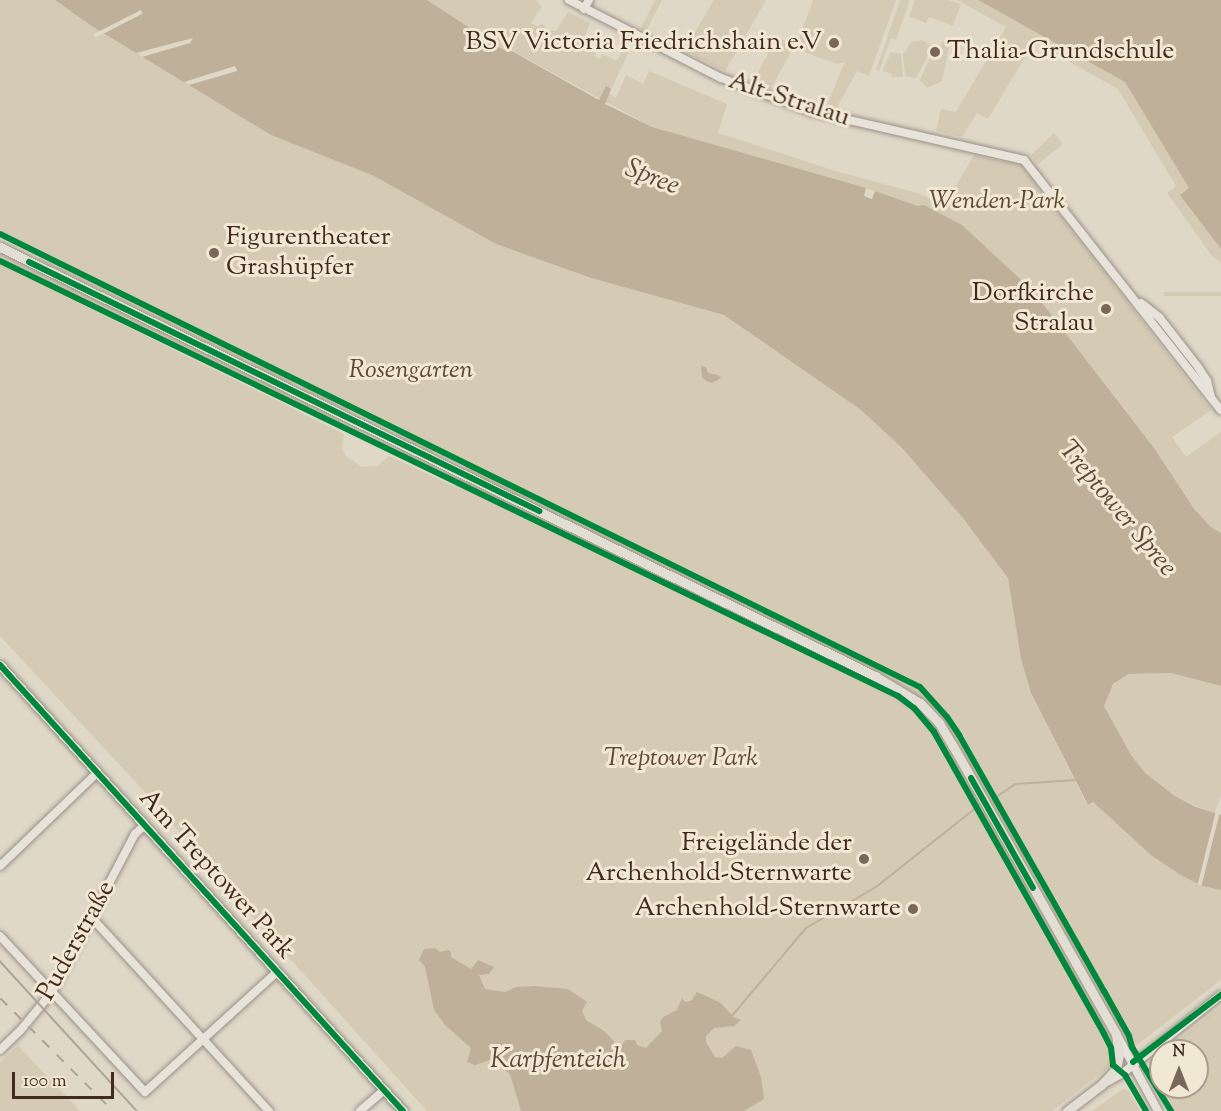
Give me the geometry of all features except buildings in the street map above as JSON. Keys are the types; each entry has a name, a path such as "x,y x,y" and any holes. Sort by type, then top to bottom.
{"main road":[{"path":"0,247 900,689 920,703 939,723 1116,1034 1119,1049 1117,1069 1101,1085 1067,1111"},
{"name":"Am Treptower Park","path":"0,665 403,1111"}],"street":[{"name":"Alt-Stralau","path":"568,0 721,78 810,111 1024,160 1135,299 1159,317 1208,381 1211,396 1221,410"},
{"path":"584,9 589,0"},
{"path":"0,866 97,773"},
{"name":"Puderstraße","path":"0,1050 21,1031 52,992 135,834 145,825"},
{"path":"92,918 269,1111"},
{"path":"0,936 145,1092 277,972"},
{"path":"1101,1085 1123,1073 1133,1062 1221,995"},
{"path":"1116,1034 1158,1111"},
{"path":"360,1111 384,1090"}],"green space":[{"name":"Treptower Park","path":"0,0 55,0 90,25 271,135 374,176 496,244 591,278 724,315 861,410 902,448 962,517 1008,578 1021,659 1031,693 1088,805 1093,802 1152,856 1179,874 1202,886 1221,890 1221,980 1052,1111 427,1111 241,904 143,790 0,636 0,264 344,434 342,448 346,456 362,467 378,466 389,456 455,487 468,461 0,231"},
{"name":"Wenden-Park","path":"427,0 536,0 542,7 531,23 538,27 542,23 547,30 556,31 568,12 590,23 581,44 587,51 596,51 594,56 600,59 602,54 617,61 624,47 630,49 609,94 616,98 626,75 643,84 649,71 727,104 718,133 839,172 917,193 945,205 974,155 1021,165 1211,410 1172,437 1186,457 1221,432 1221,533 1211,527 1195,510 1154,448 1033,291 918,206 875,191 802,172 652,127 511,50 505,50"},
{"path":"655,0 662,0 646,31 641,28"},
{"path":"714,0 766,0 725,71 684,51"},
{"name":"BSV Victoria Friedrichshain e.V","path":"813,0 896,0 869,76 857,71 836,109 826,107 845,62 837,64 793,48 771,88 753,82 776,38 797,44"},
{"path":"900,0 910,0 896,40 891,38 879,71 876,70"},
{"path":"915,0 948,0 961,4 953,26 929,17 926,23 909,16"},
{"path":"957,0 978,0 1125,82 1189,188 1181,195 1221,249 1221,263 1212,256 1167,193 1176,186 1118,89 1034,42 988,119 977,113 962,137 936,131 941,109 956,112 1006,27"},
{"path":"922,40 930,45 926,59 916,78 905,76 903,54 912,42"},
{"path":"944,41 950,42 942,81 927,88 920,80 934,49"},
{"path":"891,52 901,54 903,77 891,77 892,74 882,71"},
{"path":"1054,133 1063,144 1038,164 1031,155"},
{"path":"0,252 341,420 339,424 0,258"},
{"path":"40,256 244,356 242,359 38,260"},
{"path":"1164,292 1221,292 1221,296 1164,296"},
{"path":"252,360 294,380 290,384 252,365"},
{"path":"302,385 350,408 348,412 302,389"},
{"path":"397,431 434,450 433,454 395,435"},
{"path":"402,449 437,466 434,472 403,456 400,453"},
{"path":"1171,673 1221,686 1221,795 1214,814 1175,796 1145,773 1131,755 1104,706 1109,690 1121,677 1128,674"},
{"path":"1221,1006 1221,1111 1174,1111 1168,1099 1209,1099 1209,1039 1179,1039"},
{"path":"18,1046 80,1111 0,1111 0,1062"},
{"path":"1123,1089 1129,1091 1140,1111 1092,1111"}],"water":[{"path":"55,0 427,0 504,50 510,50 599,100 606,86 611,89 605,104 652,127 866,188 864,196 872,199 875,191 918,206 924,205 962,225 1033,291 1154,448 1195,510 1211,527 1221,533 1221,686 1171,673 1128,674 1113,684 1104,706 1131,755 1145,773 1175,796 1196,807 1221,815 1221,890 1202,886 1179,874 1152,856 1093,802 1088,805 1031,693 1021,659 1008,578 962,517 902,448 861,410 724,315 591,278 496,244 374,176 271,135 90,25"},
{"path":"978,0 1221,0 1221,249 1180,195 1189,188 1125,82"},
{"path":"701,366 706,367 708,373 721,378 712,383 706,381 702,377"},
{"name":"Karpfenteich","path":"435,948 440,952 448,950 451,952 451,957 471,969 478,960 494,967 489,974 479,975 485,989 505,992 516,987 535,986 568,989 587,1002 582,1011 586,1020 604,1031 614,1041 614,1048 620,1049 625,1040 635,1040 637,1045 646,1048 662,1031 660,1022 663,1017 677,1010 682,998 685,1002 691,1001 697,992 721,1003 733,1017 741,1020 734,1026 714,1028 706,1036 706,1042 715,1057 722,1058 736,1046 751,1050 761,1077 764,1099 744,1111 521,1111 510,1074 490,1060 475,1065 467,1062 471,1048 445,1025 434,1010 425,967 419,960 424,949"}],"pier":[{"path":"141,10 143,14 96,38 94,34"},
{"path":"193,38 190,43 142,57 136,53"},
{"path":"235,66 237,71 189,85 184,82"},
{"path":"1216,811 1220,812 1201,886 1198,885"}],"waterway":[{"path":"996,797 1015,784 1076,780"},
{"path":"731,1017 806,928 876,887 973,810"}],"tram line":[{"path":"0,961 137,1111"}],"railway":[{"path":"0,998 113,1111"}],"cycle path":[{"path":"0,234 920,687 947,717 959,735 1129,1036 1132,1047 1171,1111"},
{"path":"0,261 898,696 914,708 934,732 1104,1034 1111,1048 1113,1065 1125,1075 1146,1111"},
{"path":"29,262 539,511"},
{"path":"0,665 403,1111"},
{"path":"971,778 1033,888"},
{"path":"1133,1062 1221,995"}],"place":[{"name":"BSV Victoria Friedrichshain e.V","path":"834,43"},
{"name":"Thalia-Grundschule","path":"935,52"},
{"name":"Figurentheater Grashüpfer","path":"214,253"},
{"name":"Dorfkirche Stralau","path":"1106,309"},
{"name":"Freigelände der Archenhold-Sternwarte","path":"864,859"},
{"name":"Archenhold-Sternwarte","path":"913,909"}],"water label":[{"name":"Spree","path":"652,178"},
{"name":"Treptower Spree","path":"1117,509"}],"park label":[{"name":"Rosengarten","path":"411,371"}]}
